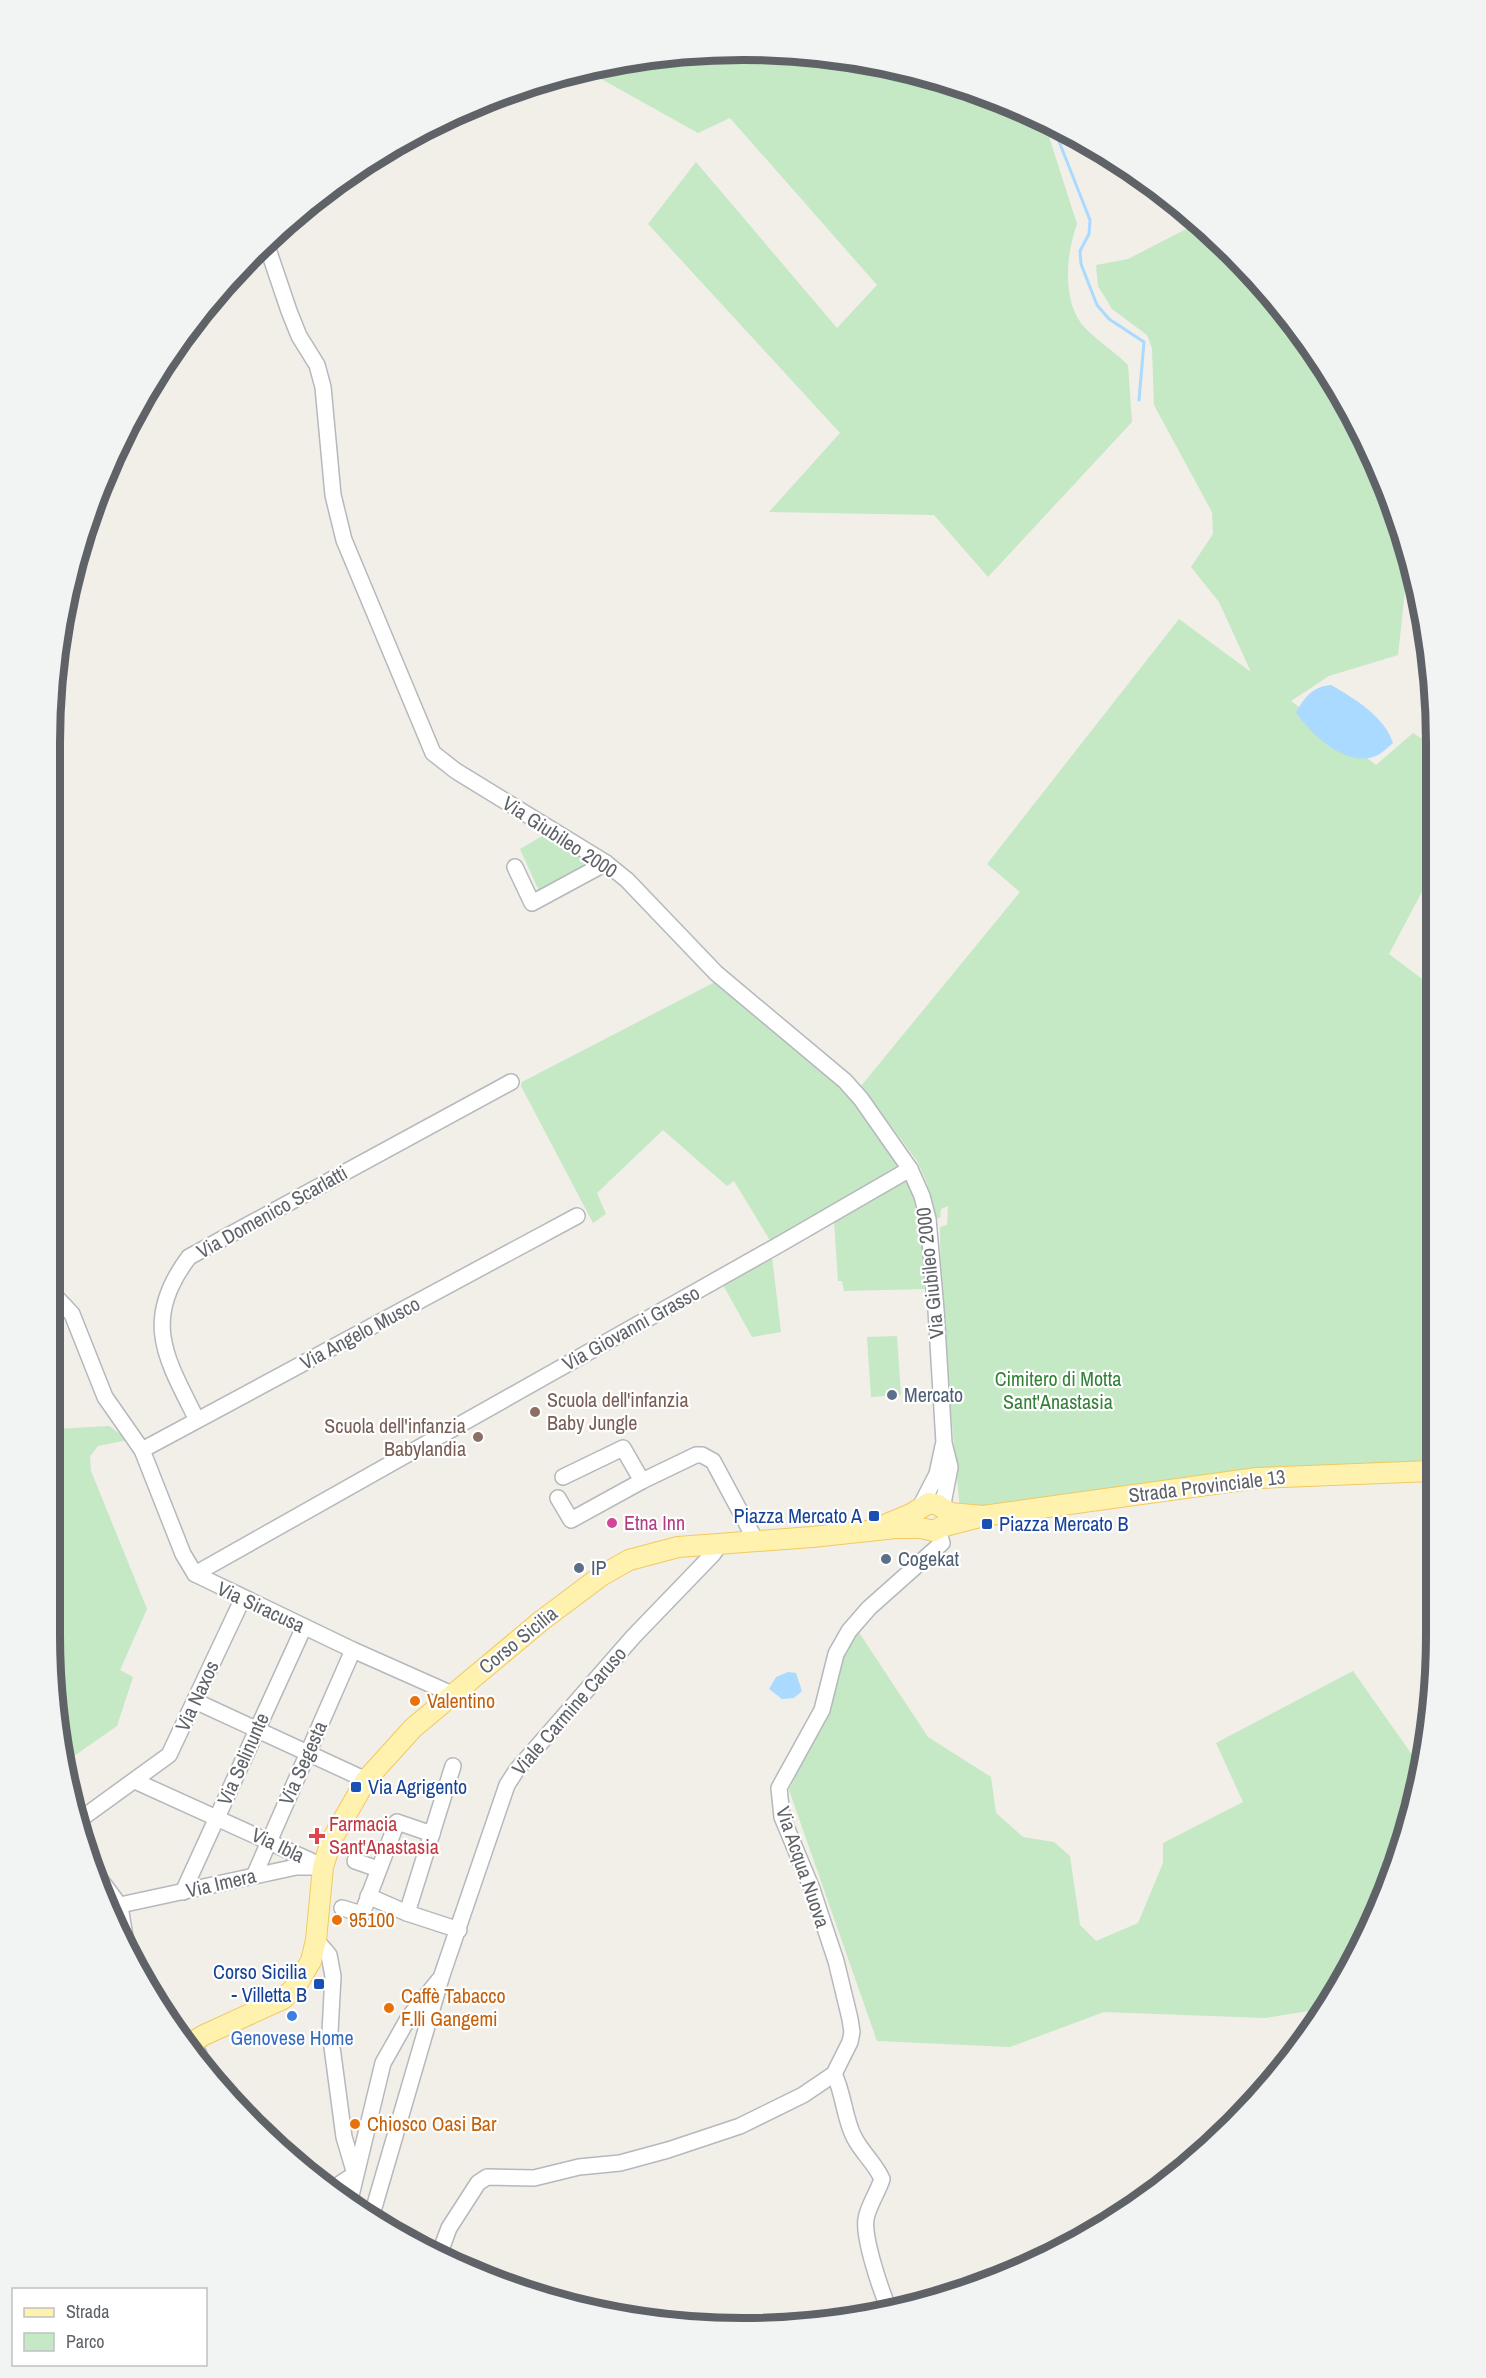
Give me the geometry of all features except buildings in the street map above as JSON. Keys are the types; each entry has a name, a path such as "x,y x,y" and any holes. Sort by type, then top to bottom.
{"main road":[{"name":"Strada Provinciale 13","path":"756,1541 873,1530 910,1514 933,1520 1007,1513 1257,1478 1426,1471"},
{"path":"720,1544 756,1541"},
{"name":"Corso Sicilia","path":"194,2041 283,1999 303,1976 311,1961 316,1941 323,1867 331,1841 366,1780 412,1728 541,1621 613,1568 652,1552 678,1547 720,1544"}],"street":[{"name":"Via Giubileo 2000","path":"267,253 299,336 317,365 323,387 327,406 329,465 333,495 344,540 433,753 456,771 606,863 627,880 716,973 846,1081 917,1180 928,1219 944,1443"},
{"path":"515,867 532,903 606,863"},
{"name":"Via Domenico Scarlatti","path":"197,1420 169,1365 162,1345 167,1296 171,1284 189,1257 511,1082"},
{"name":"Via Giovanni Grasso","path":"195,1574 910,1169"},
{"name":"Via Angelo Musco","path":"142,1450 578,1216"},
{"name":"Via Siracusa","path":"60,1300 72,1314 105,1397 142,1450 183,1554 195,1574 303,1627 452,1694"},
{"path":"933,1520 936,1474 944,1443"},
{"path":"933,1520 950,1467 944,1443"},
{"path":"563,1477 623,1448 642,1481"},
{"path":"558,1498 571,1520 642,1481 696,1455 702,1455 713,1461 756,1541"},
{"path":"933,1520 960,1531 1007,1513"},
{"name":"Via Acqua Nuova","path":"442,2248 449,2228 478,2183 487,2177 534,2178 579,2167 620,2163 668,2150 740,2126 803,2096 834,2074 850,2042 852,2032 850,2019 836,1961 812,1889 782,1816 779,1788 822,1710 836,1654 849,1631 933,1520"},
{"name":"Viale Carmine Caruso","path":"442,1976 498,1808 507,1785 516,1771 633,1637 720,1544"},
{"name":"Via Naxos","path":"84,1817 169,1755 243,1598"},
{"name":"Via Selinunte","path":"183,1892 303,1627"},
{"name":"Via Segesta","path":"254,1876 353,1650"},
{"path":"195,1701 366,1780"},
{"path":"407,1912 453,1766"},
{"name":"Via Ibla","path":"135,1781 323,1867"},
{"path":"342,1908 362,1914 397,1822 432,1834"},
{"path":"355,1861 378,1869"},
{"name":"Via Imera","path":"117,1907 296,1867 323,1867"},
{"path":"368,1896 459,1930"},
{"path":"316,1941 328,1955 333,1976 330,2032 344,2137 355,2174"},
{"path":"350,2193 383,2063 409,2017 442,1976"},
{"path":"374,2209 442,1976"},
{"path":"409,2017 425,2015 430,2020"},
{"path":"834,2074 853,2135 867,2158 876,2166 882,2179 866,2218 875,2267 887,2303"},
{"path":"338,2185 355,2174"}],"green space":[{"path":"698,61 788,61 832,66 920,83 963,96 1047,131 1077,224 1068,264 1072,306 1086,329 1128,365 1132,422 988,577 934,515 769,512 840,433 648,224 696,162 837,328 877,285 730,118 698,133 596,76"},
{"name":"Cimitero di Motta Sant'Anastasia","path":"1190,227 1257,293 1311,364 1356,441 1390,523 1403,566 1406,580 1398,655 1329,676 1291,701 1376,765 1413,733 1426,741 1426,884 1389,954 1426,982 1426,1461 1264,1471 960,1511 941,1303 940,1227 947,1225 948,1206 941,1209 940,1218 936,1218 927,1183 917,1161 861,1086 1020,892 987,864 1179,619 1251,672 1219,602 1191,567 1213,534 1212,512 1154,405 1152,348 1147,335 1112,309 1098,286 1096,265 1128,259"},
{"path":"544,835 591,861 539,891 520,849"},
{"path":"715,982 806,1059 834,1077 853,1096 900,1164 898,1168 771,1242 734,1181 727,1186 663,1130 597,1193 606,1214 593,1223 521,1086 522,1082"},
{"path":"904,1182 911,1183 921,1219 926,1289 844,1291 842,1281 838,1281 834,1221"},
{"path":"772,1257 781,1332 752,1337 723,1285"},
{"path":"897,1336 901,1395 871,1397 867,1337"},
{"path":"109,1426 128,1440 98,1446 90,1456 91,1471 147,1609 120,1670 133,1677 117,1726 71,1758 61,1680 60,1429"},
{"path":"858,1631 928,1737 991,1777 996,1813 1023,1837 1054,1842 1070,1856 1080,1925 1096,1941 1138,1923 1163,1863 1163,1843 1243,1802 1216,1743 1353,1671 1415,1758 1403,1812 1374,1896 1356,1937 1313,2010 1265,2018 1104,2012 1010,2047 877,2041 789,1790 828,1709 842,1654"}],"water":[{"path":"1331,685 1368,709 1383,725 1393,743 1378,755 1355,758 1332,748 1311,731 1296,712 1310,693"},
{"path":"788,1672 796,1673 802,1691 794,1698 782,1699 769,1689 776,1677"}],"waterway":[{"path":"1057,137 1090,220 1089,234 1080,251 1081,264 1097,305 1109,319 1144,342 1139,400"}],"place":[{"name":"Mercato","path":"892,1395"},
{"name":"Scuola dell'infanzia Baby Jungle","path":"535,1412"},
{"name":"Scuola dell'infanzia Babylandia","path":"478,1437"},
{"name":"Piazza Mercato A","path":"874,1516"},
{"name":"Etna Inn","path":"612,1523"},
{"name":"Piazza Mercato B","path":"987,1524"},
{"name":"Cogekat","path":"886,1559"},
{"name":"IP","path":"579,1568"},
{"name":"Valentino","path":"415,1701"},
{"name":"Via Agrigento","path":"356,1787"},
{"name":"Farmacia Sant'Anastasia","path":"317,1836"},
{"name":"95100","path":"337,1920"},
{"name":"Corso Sicilia - Villetta B","path":"319,1984"},
{"name":"Caffè Tabacco F.lli Gangemi","path":"389,2008"},
{"name":"Genovese Home","path":"292,2016"},
{"name":"Chiosco Oasi Bar","path":"355,2124"}]}
